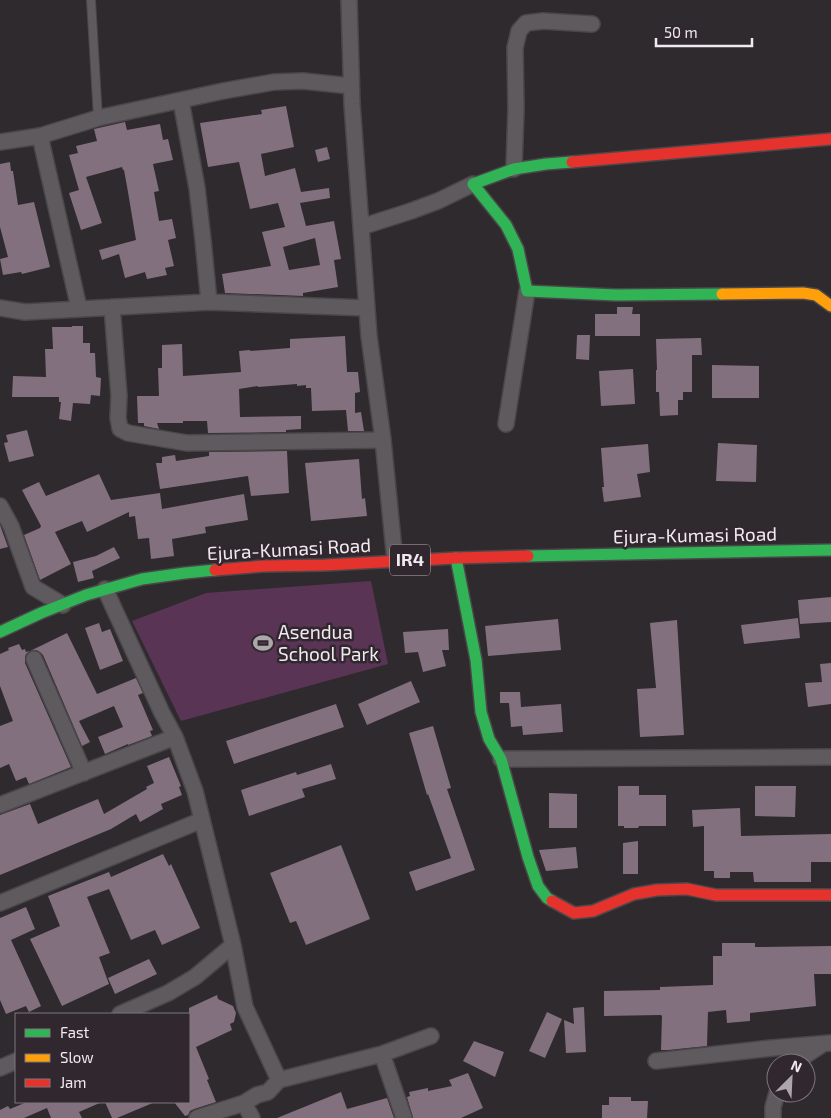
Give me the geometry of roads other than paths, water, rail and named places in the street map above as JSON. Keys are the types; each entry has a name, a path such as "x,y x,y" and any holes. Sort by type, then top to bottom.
{"street":[{"path":"349,0 351,86 369,336 383,440 395,561"},
{"path":"514,169 515,48 519,31 526,23 544,21 592,24"},
{"path":"0,142 40,136 98,118 274,82 303,81 351,86"},
{"path":"180,101 197,188 209,302"},
{"path":"40,136 79,308"},
{"path":"361,227 438,201 473,184 514,169 546,164 831,139"},
{"path":"473,184 506,225 518,249 527,291 506,424"},
{"path":"527,291 616,295 803,292 816,295 831,306"},
{"path":"0,308 25,312 209,302 367,308"},
{"path":"112,307 119,396 118,418 120,429 128,433 187,443 383,440"},
{"path":"0,506 11,526 33,587 63,605"},
{"name":"Ejura-Kumasi Road","path":"2,626 105,589 142,579 195,572 264,566 325,565 456,558 831,550"},
{"path":"456,558 476,660 482,712 489,739 501,759 519,828 538,886 547,898 574,913 593,911 634,894 657,890 687,889 716,895 831,895"},
{"path":"105,589 175,737 195,791 233,945 245,1007 279,1080"},
{"path":"34,659 84,773"},
{"path":"0,805 175,737"},
{"path":"501,759 831,757"},
{"path":"0,903 202,820"},
{"path":"122,1013 168,993 195,977 233,945"},
{"path":"197,1118 244,1103 268,1092 279,1080 382,1054 431,1036"},
{"path":"656,1061 828,1043"},
{"path":"811,1053 828,1043"},
{"path":"382,1054 404,1118"},
{"path":"0,1068 15,1061"},
{"path":"244,1103 252,1118"},
{"path":"773,1118 774,1103"}],"lane":[{"path":"91,0 98,118"}],"place":[{"name":"Asendua School Park","path":"263,643"}]}
